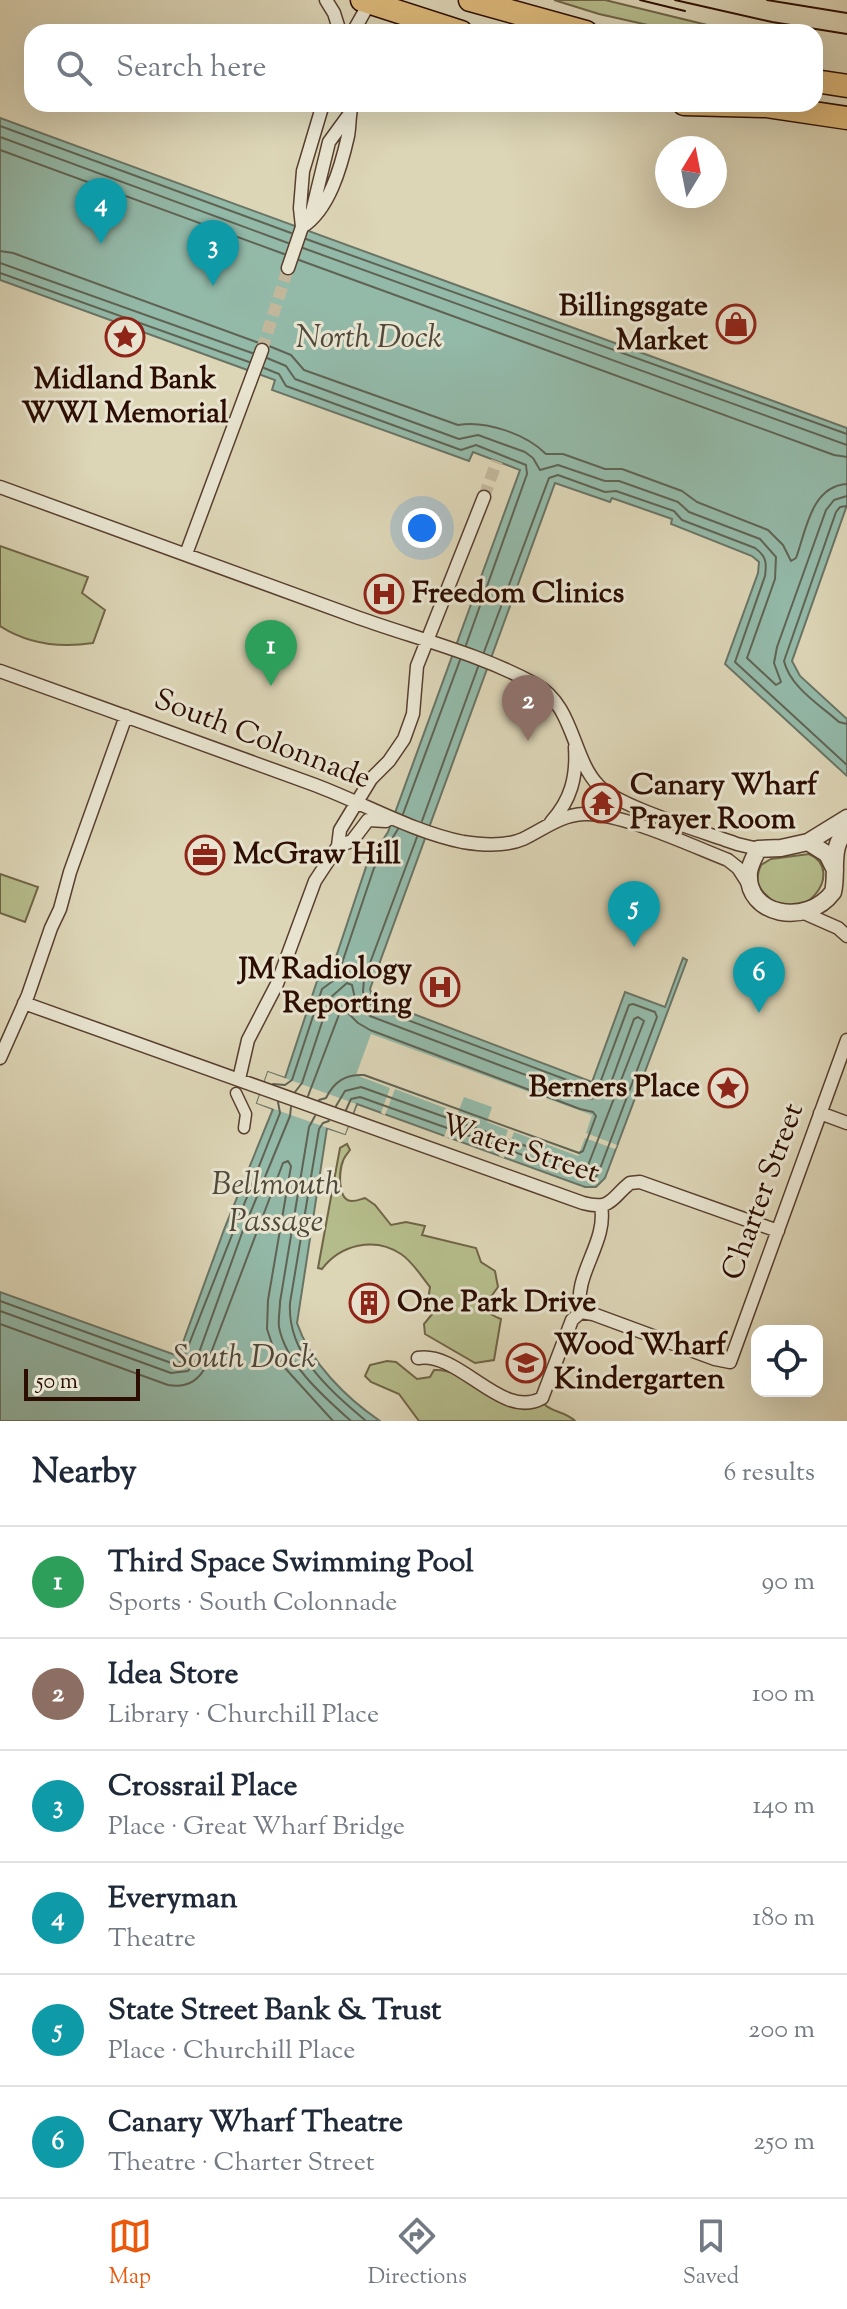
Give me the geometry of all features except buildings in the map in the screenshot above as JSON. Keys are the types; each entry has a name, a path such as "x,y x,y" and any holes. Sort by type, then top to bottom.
{"highway":[{"path":"470,0 557,24"},
{"path":"367,1 437,24"},
{"path":"823,82 847,86"},
{"path":"806,112 847,118"}],"street":[{"path":"326,0 338,24"},
{"path":"357,24 367,1"},
{"path":"306,224 300,208 303,171 321,112"},
{"path":"288,268 306,224 329,142 349,112"},
{"path":"186,554 262,350"},
{"path":"0,487 504,669 540,687 564,716 589,776 611,797 758,849 808,842 847,818"},
{"path":"239,1079 248,1040 277,984 315,881 338,846 338,834 371,779 389,761 404,739 413,714 417,666 433,644 484,497"},
{"name":"South Colonnade","path":"0,671 335,792 382,816 444,836 488,845 504,844 522,840 550,823 582,814 606,815 728,860 738,868 750,887"},
{"path":"0,1058 60,909 70,872 126,716"},
{"path":"550,823 563,808 575,778 575,740"},
{"path":"335,792 345,808 346,820"},
{"path":"338,846 352,841 365,822 382,816"},
{"path":"804,913 831,896 842,847 841,836 847,831"},
{"path":"808,842 827,854 835,870"},
{"path":"758,849 750,867 750,887 763,903 776,912 804,913 838,928 847,936"},
{"name":"Water Street","path":"24,1003 583,1203 601,1206 615,1199 630,1183 640,1182 778,1231"},
{"name":"Charter Street","path":"581,1312 730,1362 847,1040"},
{"path":"236,1093 246,1114 244,1128"},
{"path":"820,1113 847,1123"},
{"path":"418,1358 428,1356 450,1364 488,1396 504,1403 528,1406 542,1398 572,1320 581,1312 579,1293 603,1226 601,1206"}],"shaded area":[{"path":"554,0 605,0 703,24 643,24"},
{"path":"0,546 88,577 82,593 105,610 93,643 45,643 22,637 0,626"},
{"path":"809,854 820,862 823,872 822,884 805,903 793,906 779,904 762,891 758,880 761,865 771,859"},
{"path":"0,874 38,887 25,922 0,913"},
{"path":"347,1144 350,1150 343,1160 340,1178 347,1200 365,1198 391,1225 406,1222 425,1226 422,1235 476,1248 481,1262 495,1271 498,1287 487,1305 489,1312 501,1319 494,1360 475,1363 425,1334 424,1324 433,1313 427,1307 430,1287 409,1261 391,1248 358,1246 338,1254 322,1269 318,1268 340,1148"},
{"path":"396,1362 417,1379 430,1377 434,1370 447,1371 499,1400 528,1407 544,1404 575,1421 419,1421 399,1394 371,1382 365,1376 370,1365"}],"water":[{"path":"0,118 847,428 847,505 792,661 800,676 847,719 847,776 725,664 758,573 759,562 752,556 671,524 672,519 612,498 610,502 555,483 370,989 372,995 382,1002 592,1082 625,992 665,1007 683,958 687,960 605,1178 596,1187 585,1187 357,1104 345,1134 327,1128 297,1323 311,1352 331,1378 380,1421 0,1421 0,1292 178,1356 225,1227 273,1109 257,1103 268,1072 285,1078 318,978 325,979 330,975 367,864 388,832 520,470 473,452 469,461 272,390 275,380 0,280"}],"pier":[{"path":"371,1034 592,1115 586,1133 617,1145 615,1149 585,1138 578,1156 514,1132 504,1158 499,1156 508,1130 487,1122 492,1107 464,1097 448,1138 444,1137 453,1111 395,1089 385,1115 381,1113 390,1088 356,1075"},
{"path":"268,1072 356,1104 345,1134 257,1103"}],"tunnel":[{"path":"262,350 288,268"},
{"path":"484,497 497,461"}],"tram line":[{"path":"640,0 685,11"},
{"path":"675,0 784,24"},
{"path":"767,0 847,13"},
{"path":"823,30 847,34"}],"place":[{"name":"Everyman","path":"101,244"},
{"name":"Crossrail Place","path":"213,286"},
{"name":"Billingsgate Market","path":"736,324"},
{"name":"Midland Bank WWI Memorial","path":"125,337"},
{"name":"Freedom Clinics","path":"384,594"},
{"name":"Third Space Swimming Pool","path":"271,686"},
{"name":"Idea Store","path":"528,741"},
{"name":"Canary Wharf Prayer Room","path":"602,803"},
{"name":"McGraw Hill","path":"205,855"},
{"name":"State Street Bank & Trust","path":"634,947"},
{"name":"JM Radiology Reporting","path":"440,987"},
{"name":"Canary Wharf Theatre","path":"759,1013"},
{"name":"Berners Place","path":"728,1088"},
{"name":"One Park Drive","path":"369,1303"},
{"name":"Wood Wharf Kindergarten","path":"526,1363"}],"water label":[{"name":"North Dock","path":"369,339"},
{"name":"Bellmouth Passage","path":"276,1204"},
{"name":"South Dock","path":"244,1359"}]}
